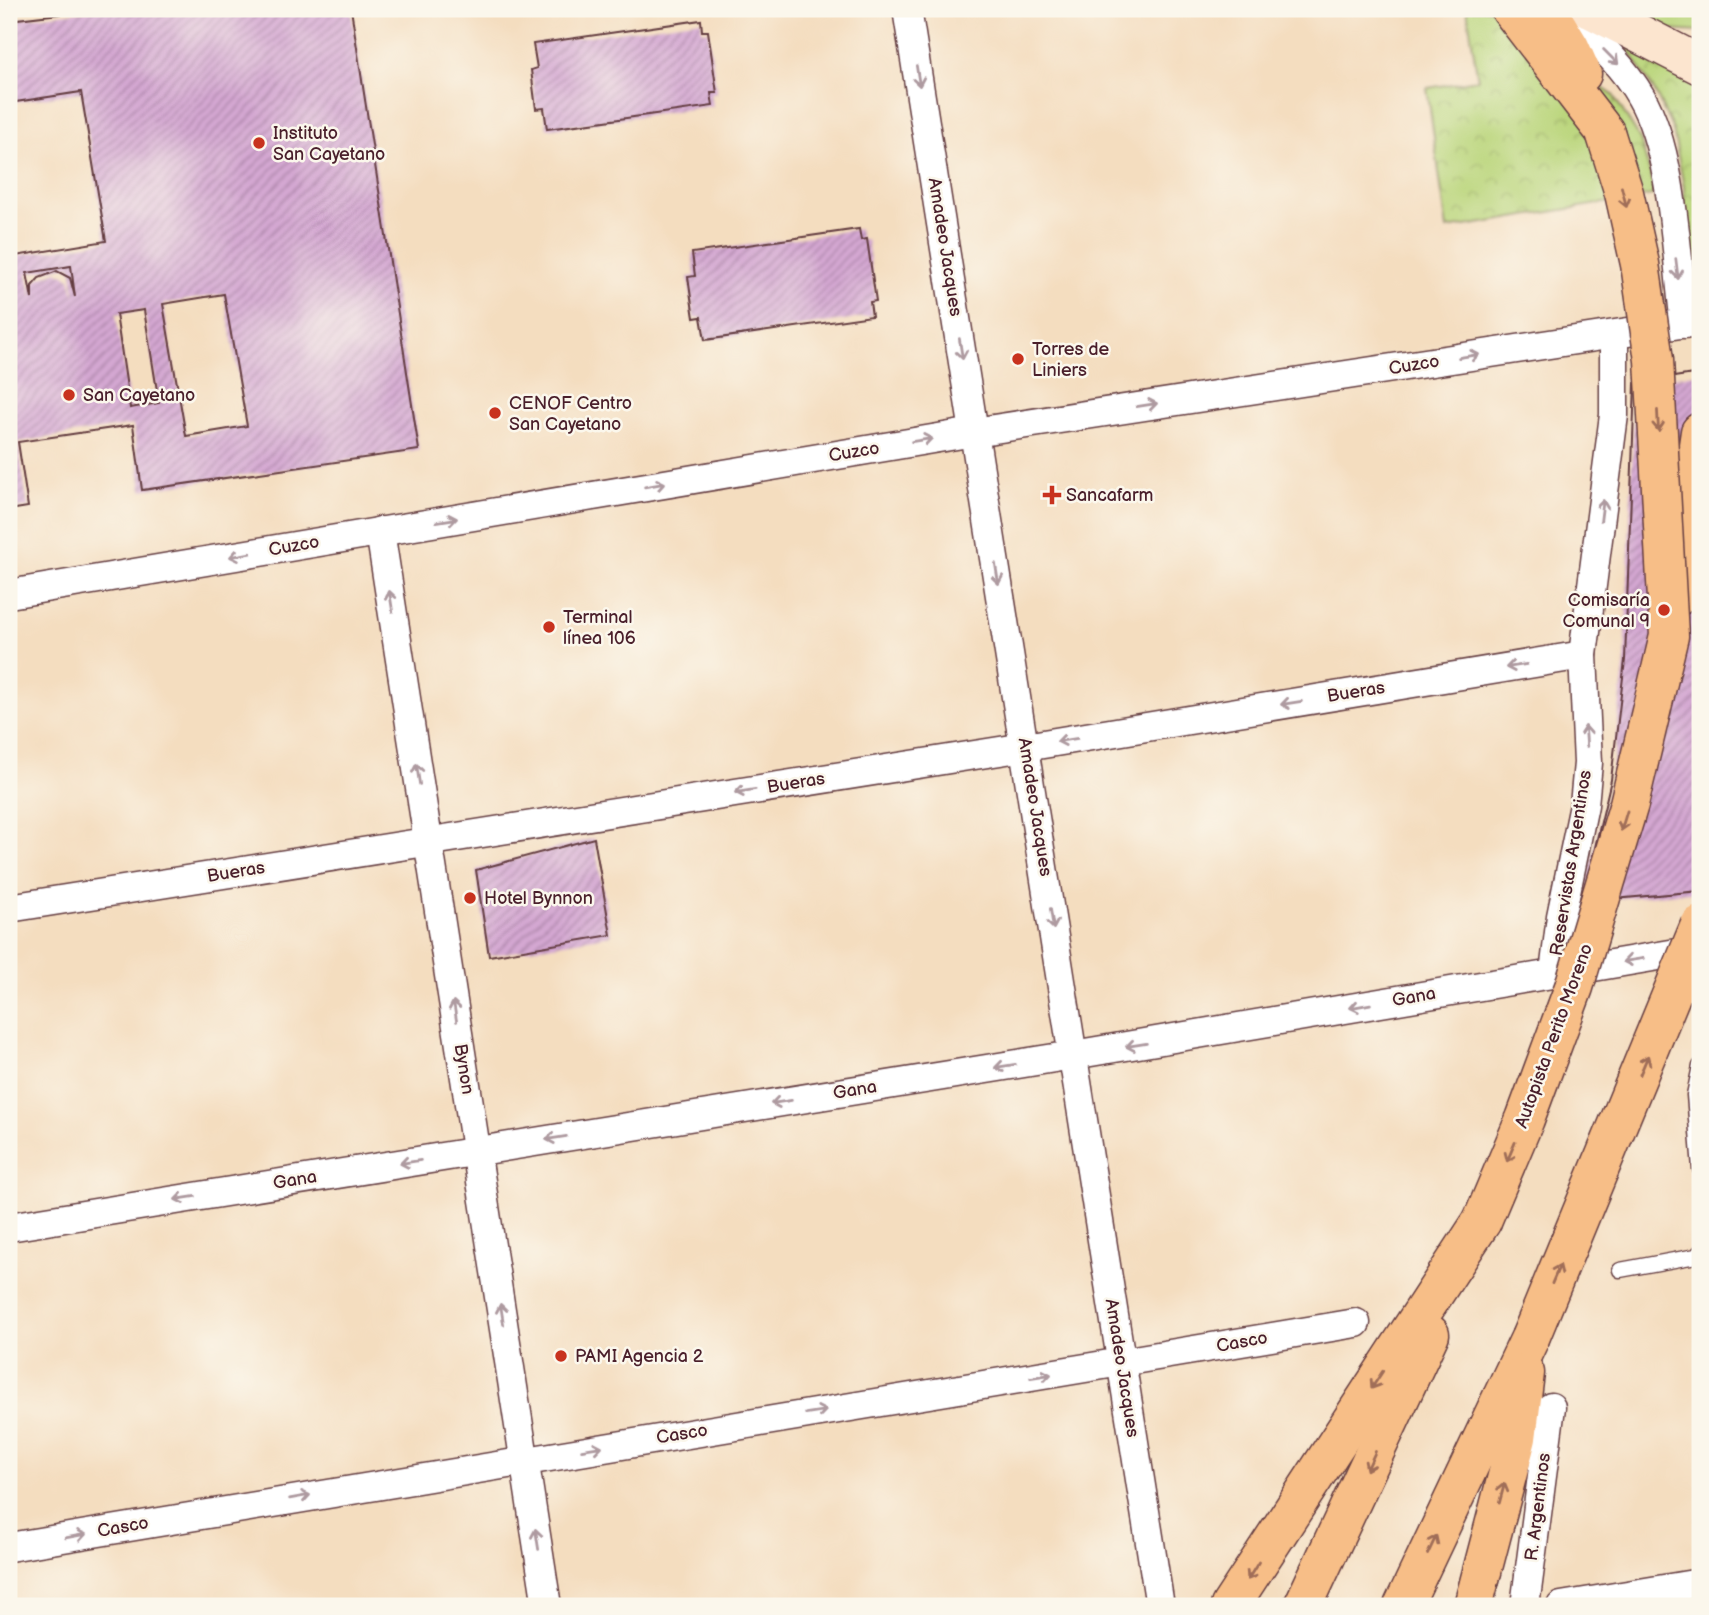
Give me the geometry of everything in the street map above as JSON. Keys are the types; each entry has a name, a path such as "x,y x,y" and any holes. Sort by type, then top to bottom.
{"highway":[{"path":"1510,9 1605,132"},
{"path":"1547,9 1570,47 1605,132 1624,192 1640,264 1654,360 1669,636"},
{"name":"Autopista Perito Moreno","path":"1303,1606 1482,1221 1525,1119 1574,987 1629,804 1669,636 1700,432"},
{"path":"1403,1606 1530,1338 1700,925"},
{"path":"1230,1606 1482,1221"},
{"path":"1473,1606 1517,1438 1530,1338"}],"street":[{"name":"Amadeo Jacques","path":"907,9 1160,1606"},
{"path":"1562,9 1621,66 1642,98 1658,136 1692,322"},
{"path":"1591,9 1700,65"},
{"name":"Cuzco","path":"9,594 974,432 1692,322"},
{"name":"Reservistas Argentinos","path":"1554,973 1561,916 1584,805 1588,763 1583,655 1614,415 1614,335"},
{"name":"Bynon","path":"380,531 547,1606"},
{"name":"Bueras","path":"9,908 1026,747 1583,655"},
{"name":"Gana","path":"9,1227 1073,1055 1700,949"},
{"name":"Casco","path":"9,1547 524,1459 1356,1323"},
{"name":"R. Argentinos","path":"1525,1606 1551,1407"},
{"path":"1561,1606 1700,1583"}],"lane":[{"path":"1700,1066 1694,1095 1700,1169"},
{"path":"1620,1270 1696,1256 1700,1252"}],"green space":[{"path":"1467,9 1507,9 1585,76 1613,95 1640,139 1653,184 1653,195 1447,229 1427,88 1478,80"},
{"path":"1623,9 1700,9 1700,32 1664,30"},
{"path":"1623,40 1700,81 1700,281 1685,245 1684,187 1673,130 1656,94"}],"building":[{"name":"Instituto San Cayetano","path":"102,9 351,9 419,450 142,490 133,425 18,442 28,507 9,510 9,257 106,241 81,92 9,103 9,20","holes":["71,266 75,297 70,278 57,271 39,278 32,286 32,299 27,273","224,294 247,426 186,436 163,304","144,310 159,403 130,408 116,314"]},
{"path":"701,20 702,31 708,31 717,93 711,93 713,106 547,129 544,108 536,109 531,70 537,68 533,44"},
{"path":"859,229 861,240 867,239 876,301 870,302 872,316 705,340 701,317 694,318 691,298 688,277 695,276 692,253"},
{"name":"Comisaría Comunal 9","path":"1700,373 1700,891 1582,902 1611,780 1625,660 1635,383"},
{"path":"594,838 611,935 489,956 476,870"}],"place":[{"name":"Instituto San Cayetano","path":"259,143"},
{"name":"Torres de Liniers","path":"1018,359"},
{"name":"San Cayetano","path":"69,395"},
{"name":"CENOF Centro San Cayetano","path":"495,413"},
{"name":"Sancafarm","path":"1052,495"},
{"name":"Comisaría Comunal 9","path":"1664,610"},
{"name":"Terminal línea 106","path":"549,627"},
{"name":"Hotel Bynnon","path":"470,898"},
{"name":"PAMI Agencia 2","path":"561,1356"}]}
